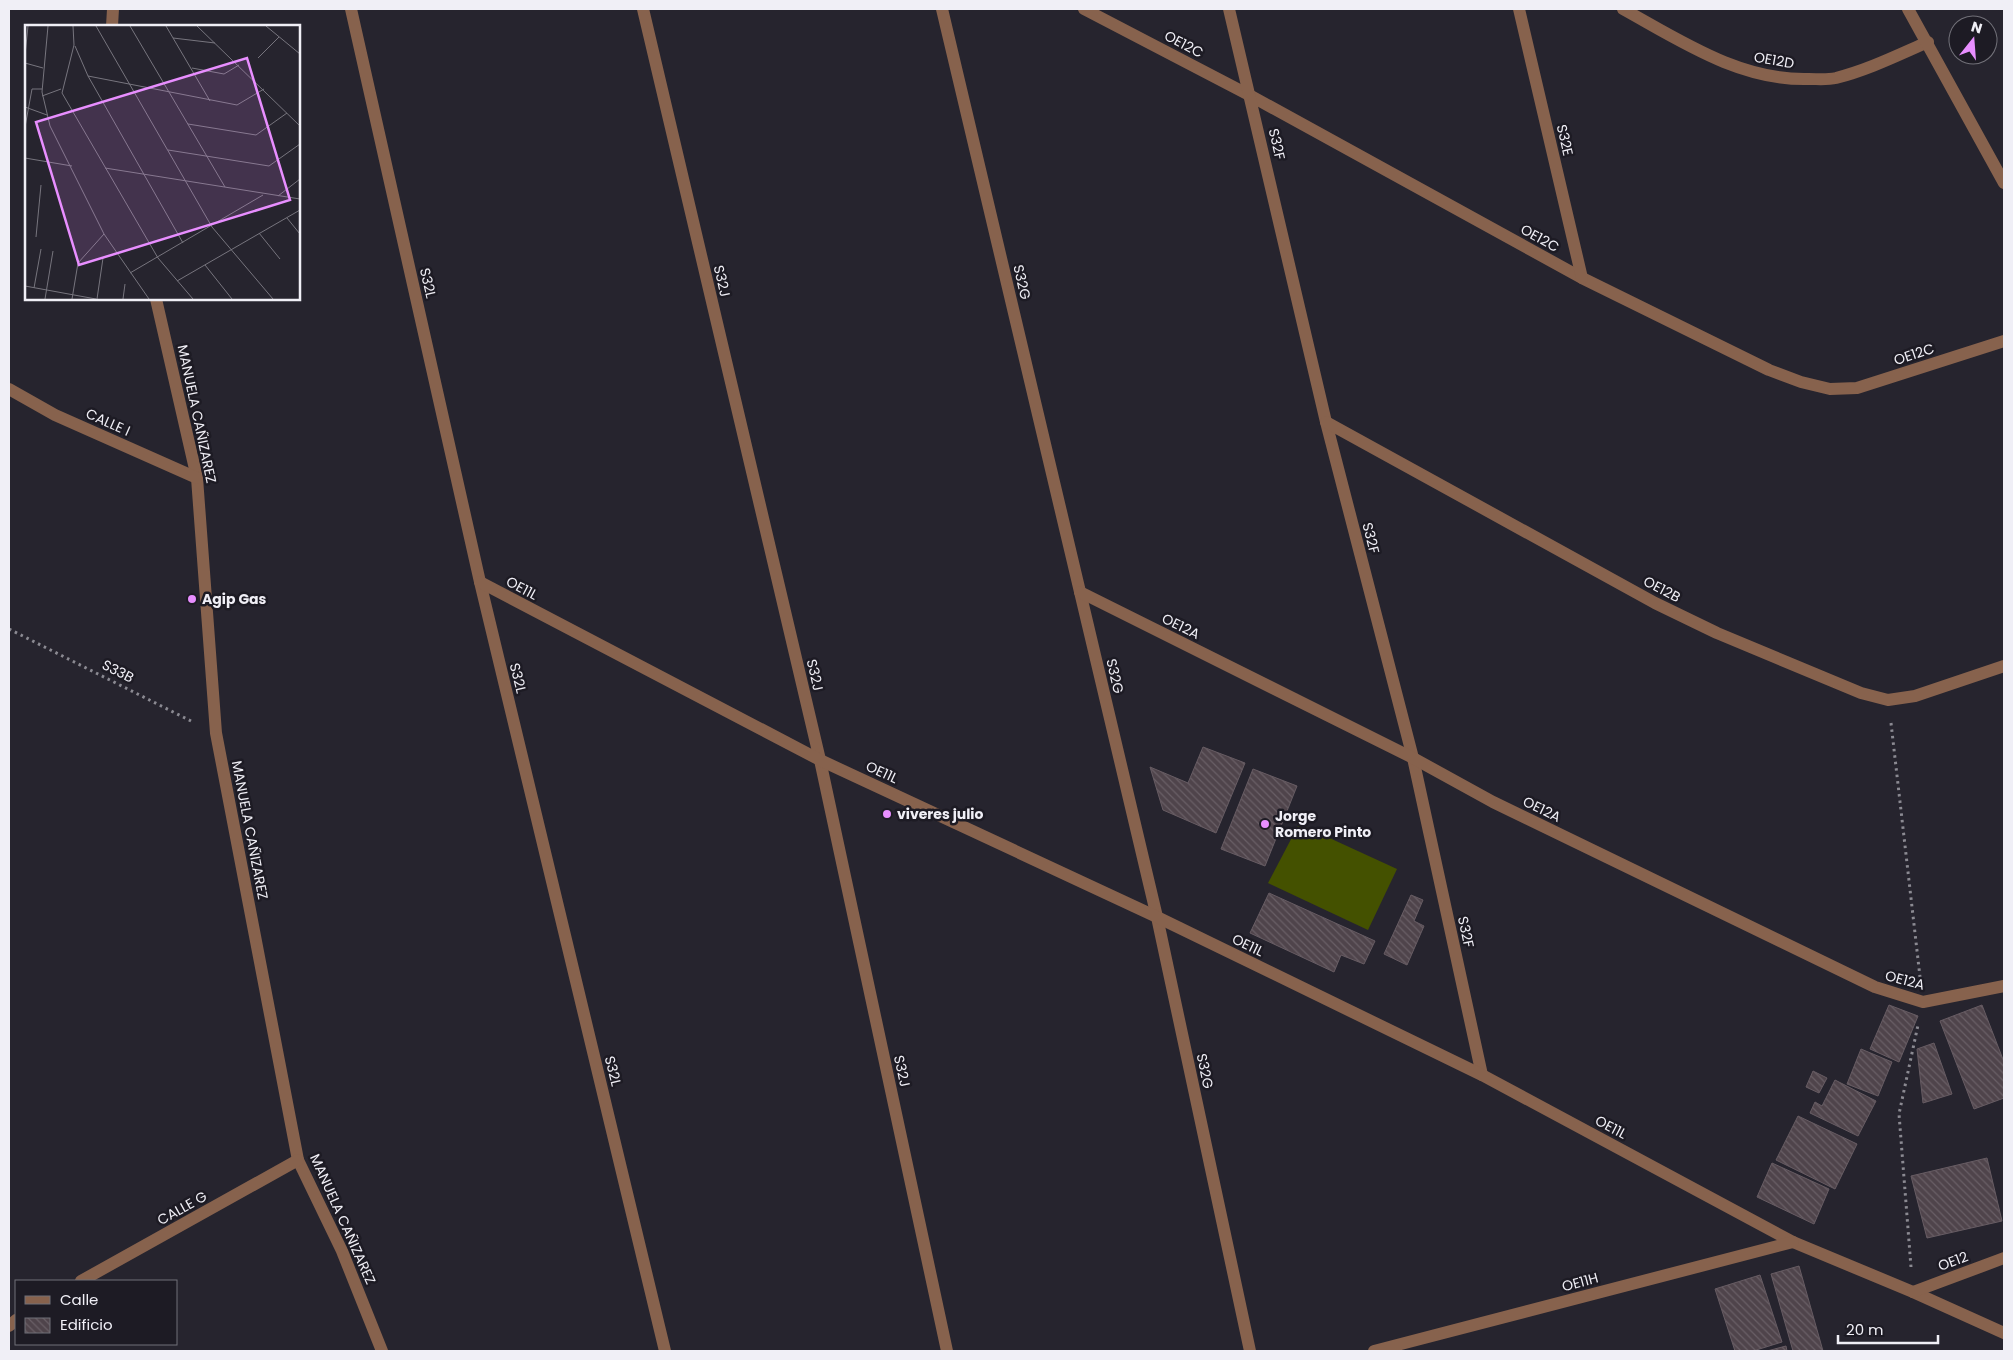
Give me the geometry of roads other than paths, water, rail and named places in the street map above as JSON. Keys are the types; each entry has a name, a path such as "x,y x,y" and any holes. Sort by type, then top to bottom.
{"street":[{"path":"112,25 113,9"},
{"name":"S32L","path":"350,9 480,582 665,1351"},
{"name":"S32J","path":"642,9 820,760 947,1351"},
{"name":"S32G","path":"942,9 1157,917 1250,1351"},
{"name":"OE12C","path":"1084,9 1251,96 1582,278 1769,370 1802,382 1830,389 1857,388 2004,341"},
{"name":"S32F","path":"1229,9 1251,96 1326,422 1413,758 1482,1074"},
{"name":"S32E","path":"1519,9 1582,278"},
{"name":"OE12D","path":"1623,9 1707,55 1747,71 1771,77 1801,79 1833,78 1862,70 1928,42"},
{"path":"1908,9 1928,42 2004,183"},
{"name":"MANUELA CAÑIZAREZ","path":"156,300 197,478 216,733 298,1160 342,1251 382,1351"},
{"name":"CALLE I","path":"9,389 55,415 197,478"},
{"name":"OE12B","path":"1326,422 1655,603 1717,633 1861,693 1888,700 1915,696 2004,666"},
{"name":"OE11L","path":"480,582 820,760 1157,917 1482,1074 1793,1242 1913,1292 2004,1333"},
{"name":"OE12A","path":"1080,592 1413,758 1493,802 1875,987 1923,1002 2004,986"},
{"name":"CALLE G","path":"83,1280 298,1160"},
{"name":"OE11H","path":"1374,1351 1793,1242"},
{"name":"OE12","path":"1913,1292 2004,1258"}],"place":[{"name":"Agip Gas","path":"192,599"},
{"name":"viveres julio","path":"887,814"},
{"name":"Jorge Romero Pinto","path":"1265,824"}]}
